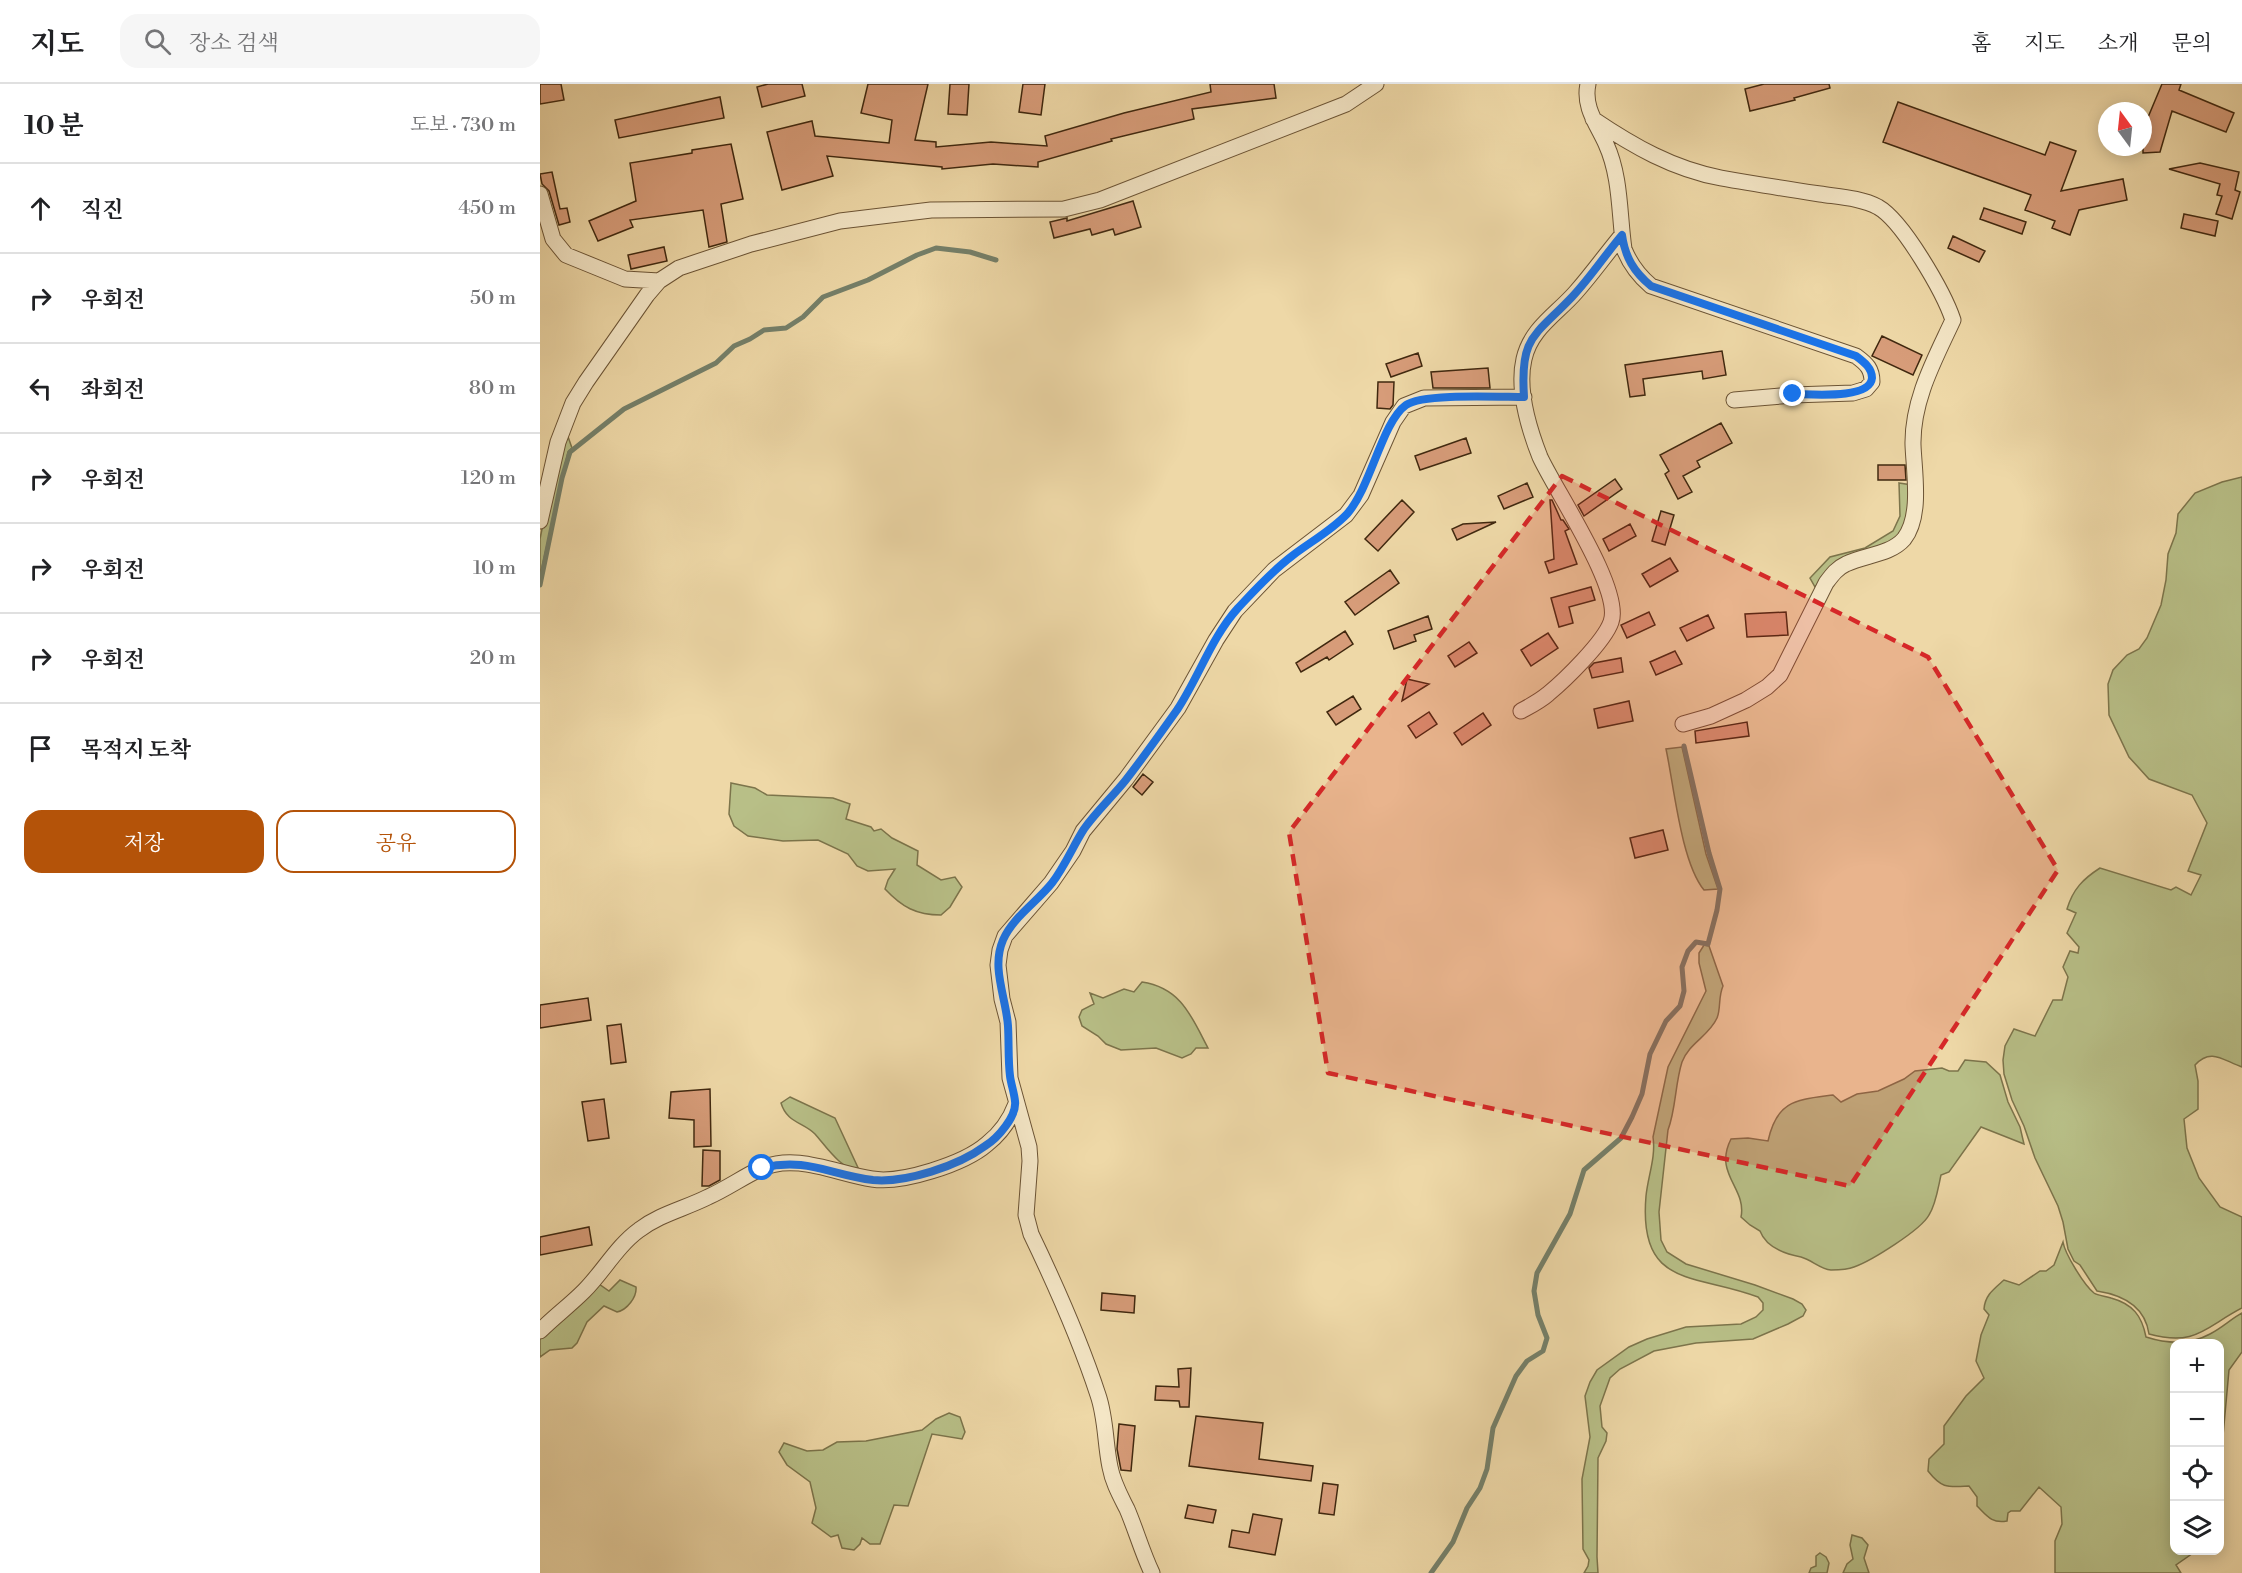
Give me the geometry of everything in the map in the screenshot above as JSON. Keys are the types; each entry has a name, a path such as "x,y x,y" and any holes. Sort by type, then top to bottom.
{"street":[{"path":"540,521 555,451 573,403 659,281 679,268 740,248 840,221 931,210 1064,209 1100,200 1346,104 1376,84"},
{"path":"1588,84 1587,99 1593,119 1614,165 1624,249 1629,262 1639,276 1651,286 1856,356 1866,363 1872,373 1872,382 1866,389 1853,393 1793,394 1734,400"},
{"path":"1593,119 1655,156 1683,169 1719,178 1851,199 1880,208 1904,232 1949,306 1953,320 1931,367 1916,411 1913,428 1915,506 1905,538 1895,546 1846,564 1836,571 1826,582 1780,675 1767,687 1731,707 1683,724"},
{"path":"540,194 553,239 566,255 625,279 659,281"},
{"path":"1521,711 1548,694 1591,652 1612,622 1612,607 1607,588 1588,546 1541,458 1525,412 1523,360 1530,340 1539,328 1577,291 1622,235"},
{"path":"1152,1573 1135,1535 1127,1509 1118,1494 1098,1395 1080,1346 1031,1234 1026,1215 1029,1147 1010,1078 1008,1022 1002,999 998,965 1000,950 1005,936 1052,884 1083,831 1126,779 1178,708 1228,621 1274,570 1346,515 1361,495 1378,452 1404,406 1424,398 1524,397"},
{"path":"540,1331 584,1291 637,1231 661,1215 708,1197 762,1168 783,1163 822,1168 874,1180 900,1179 929,1172 985,1146 1000,1132 1016,1104"}],"highlighted area":[{"path":"1562,476 1928,657 2058,870 1850,1186 1328,1073 1289,832"}],"green space":[{"path":"566,431 572,448 568,452 540,576 540,539 554,468"},
{"path":"2242,477 2242,1067 2212,1056 2195,1065 2198,1081 2198,1109 2184,1119 2187,1148 2199,1178 2220,1207 2242,1217 2242,1308 2199,1333 2178,1338 2165,1337 2149,1334 2147,1324 2138,1309 2124,1299 2097,1291 2080,1265 2074,1261 2068,1249 2058,1206 2035,1158 2012,1100 2004,1074 2003,1060 2005,1046 2014,1029 2035,1036 2053,1000 2062,1000 2068,977 2063,967 2070,951 2078,953 2079,947 2067,933 2076,913 2067,909 2076,890 2089,876 2100,868 2171,890 2176,887 2191,895 2201,875 2188,871 2207,823 2192,795 2149,779 2129,757 2109,715 2108,684 2113,670 2127,655 2139,649 2147,638 2161,605 2168,554 2176,533 2178,514 2195,493"},
{"path":"1899,483 1912,485 1909,519 1893,543 1830,570 1815,587 1810,578 1830,557 1865,548 1893,531 1900,516"},
{"path":"1682,747 1706,854 1718,889 1704,890 1689,861 1684,843 1666,749"},
{"path":"731,783 755,788 767,795 833,798 850,804 846,819 871,827 874,831 881,829 892,838 918,851 917,865 941,880 955,877 962,887 950,907 941,915 910,909 897,901 885,889 895,869 868,871 857,866 848,854 818,840 783,841 748,836 734,826 729,814"},
{"path":"1704,945 1709,946 1723,986 1717,1018 1685,1055 1680,1070 1668,1130 1659,1212 1661,1240 1667,1252 1686,1264 1793,1299 1802,1304 1806,1310 1803,1316 1753,1339 1696,1343 1654,1351 1620,1369 1610,1378 1600,1406 1602,1427 1607,1433 1598,1458 1598,1573 1584,1573 1589,1560 1583,1549 1582,1479 1590,1437 1585,1396 1597,1370 1629,1347 1647,1339 1686,1327 1741,1324 1756,1317 1763,1310 1763,1303 1758,1297 1693,1279 1675,1272 1661,1262 1651,1248 1646,1226 1646,1196 1653,1159 1653,1137 1668,1067 1706,991 1699,963 1699,953"},
{"path":"1142,982 1156,985 1167,991 1184,1006 1208,1048 1196,1048 1191,1054 1182,1058 1156,1048 1121,1050 1106,1044 1082,1026 1079,1017 1082,1010 1094,1004 1090,993 1103,998 1124,989 1134,992"},
{"path":"1965,1060 1986,1062 2000,1075 2008,1102 2020,1127 2024,1144 1981,1127 1949,1172 1941,1175 1931,1211 1916,1229 1862,1264 1848,1269 1831,1270 1777,1249 1763,1237 1760,1231 1741,1217 1742,1207 1726,1162 1731,1139 1748,1138 1768,1141 1777,1117 1790,1104 1833,1095 1841,1102 1857,1094 1878,1091 1904,1079 1915,1071 1942,1068 1958,1071"},
{"path":"790,1097 835,1118 860,1172 840,1162 815,1134 787,1115 781,1103"},
{"path":"2063,1242 2080,1277 2090,1289 2096,1294 2131,1307 2142,1323 2146,1337 2170,1342 2170,1555 2190,1555 2176,1565 2181,1573 2055,1573 2055,1541 2062,1524 2061,1507 2039,1487 2020,1511 2008,1513 2007,1521 1997,1521 1977,1506 1977,1497 1969,1486 1946,1486 1937,1481 1928,1471 1929,1459 1944,1444 1944,1426 1966,1396 1984,1378 1976,1361 1981,1335 1989,1315 1984,1309 1988,1296 2004,1280 2019,1285 2054,1265"},
{"path":"620,1280 636,1287 635,1295 628,1306 617,1312 604,1306 587,1322 577,1343 572,1348 550,1350 540,1357 540,1334 596,1282 609,1291"},
{"path":"2242,1313 2242,1352 2229,1370 2224,1425 2224,1339 2198,1339 2214,1332"},
{"path":"949,1413 960,1417 965,1432 962,1439 932,1434 908,1506 894,1505 880,1544 870,1544 862,1538 854,1550 842,1548 838,1535 831,1537 812,1523 816,1508 810,1482 787,1465 779,1452 784,1443 807,1451 823,1450 837,1442 866,1441 922,1430 936,1419"},
{"path":"1852,1535 1862,1538 1868,1545 1864,1558 1869,1573 1843,1573 1847,1564 1853,1559 1850,1545"},
{"path":"1820,1553 1829,1563 1827,1573 1809,1573 1811,1568 1816,1566 1816,1556"}],"building":[{"path":"540,84 561,84 564,100 540,104"},
{"path":"768,84 802,84 805,96 762,107 757,87"},
{"path":"868,84 928,84 915,140 936,142 936,147 991,142 1047,146 1045,136 1124,113 1211,92 1210,84 1274,84 1276,98 1192,109 1194,119 1111,139 1112,141 1038,162 1038,167 993,164 942,169 942,167 827,156 833,176 782,190 767,132 812,121 815,136 889,143 892,120 861,113"},
{"path":"950,84 969,84 967,115 948,114"},
{"path":"1023,84 1045,84 1041,115 1019,112"},
{"path":"1764,84 1829,84 1830,88 1794,98 1795,100 1750,111 1745,89"},
{"path":"2162,84 2181,84 2179,90 2234,113 2226,132 2172,111 2160,152 2152,152 2152,108"},
{"path":"720,97 724,118 619,138 615,120"},
{"path":"1898,102 2045,155 2050,142 2076,151 2061,191 2123,179 2127,200 2079,210 2070,235 2052,228 2055,221 2025,210 2031,195 1883,142"},
{"path":"731,144 743,199 721,204 727,242 709,247 703,210 630,220 633,227 598,241 589,221 636,201 630,163"},
{"path":"2200,163 2239,172 2235,190 2240,192 2232,219 2216,214 2222,196 2217,195 2220,184 2169,169"},
{"path":"552,172 560,209 567,208 570,222 559,225 549,191 542,184 540,174"},
{"path":"1133,201 1141,227 1115,235 1113,229 1092,235 1090,229 1054,238 1050,222 1067,218 1067,221"},
{"path":"1984,208 2026,222 2022,234 1980,219"},
{"path":"2184,214 2218,221 2215,236 2181,228"},
{"path":"1953,236 1985,251 1979,262 1948,248"},
{"path":"664,247 667,261 631,269 628,255"},
{"path":"1882,336 1922,355 1913,375 1872,356"},
{"path":"1722,351 1726,375 1703,379 1702,371 1643,379 1645,395 1630,397 1625,365"},
{"path":"1418,353 1422,366 1391,377 1386,364"},
{"path":"1488,368 1490,388 1433,388 1431,372"},
{"path":"1378,382 1394,382 1393,405 1390,409 1377,408"},
{"path":"1721,423 1732,443 1697,461 1700,467 1683,476 1692,492 1678,499 1665,474 1669,471 1660,455"},
{"path":"1466,438 1471,453 1420,470 1415,456"},
{"path":"1878,465 1905,465 1906,480 1878,480"},
{"path":"1615,479 1622,489 1584,516 1578,505"},
{"path":"1527,483 1533,497 1504,509 1498,496"},
{"path":"1402,500 1414,512 1378,551 1365,539"},
{"path":"1550,500 1569,529 1565,531 1577,564 1549,573 1545,562 1554,559"},
{"path":"1661,511 1674,515 1665,545 1652,541"},
{"path":"1496,522 1457,540 1452,529 1463,524"},
{"path":"1630,524 1636,536 1609,551 1603,539"},
{"path":"1670,558 1678,571 1650,587 1642,574"},
{"path":"1390,570 1399,583 1355,615 1345,602"},
{"path":"1591,587 1595,600 1569,607 1573,623 1559,627 1551,598"},
{"path":"1649,612 1655,625 1627,638 1621,625"},
{"path":"1786,612 1788,635 1747,637 1745,614"},
{"path":"1708,615 1714,628 1687,641 1680,628"},
{"path":"1428,616 1432,629 1414,635 1416,641 1394,649 1388,631"},
{"path":"1345,631 1353,644 1329,660 1327,657 1301,672 1296,663"},
{"path":"1548,633 1558,648 1531,666 1521,650"},
{"path":"1469,642 1477,653 1455,667 1448,656"},
{"path":"1675,651 1682,664 1656,675 1650,662"},
{"path":"1621,658 1623,672 1592,678 1589,668 1594,663"},
{"path":"1407,679 1429,684 1402,701"},
{"path":"1353,696 1361,709 1336,725 1327,712"},
{"path":"1629,701 1633,721 1598,728 1594,709"},
{"path":"1429,712 1437,724 1416,738 1408,726"},
{"path":"1483,713 1491,725 1462,745 1454,733"},
{"path":"1747,722 1749,736 1696,743 1695,731"},
{"path":"1143,774 1153,782 1142,795 1133,787"},
{"path":"1663,830 1668,850 1635,858 1630,838"},
{"path":"588,998 591,1020 540,1028 540,1005"},
{"path":"621,1024 626,1062 611,1064 607,1026"},
{"path":"710,1089 711,1146 694,1147 694,1120 669,1118 671,1092"},
{"path":"604,1099 609,1138 588,1141 582,1102"},
{"path":"703,1150 720,1151 720,1180 709,1186 702,1186"},
{"path":"589,1227 592,1245 540,1255 540,1237"},
{"path":"1102,1293 1135,1296 1134,1313 1101,1310"},
{"path":"1191,1368 1189,1407 1180,1407 1179,1401 1155,1400 1156,1386 1179,1387 1178,1369"},
{"path":"1196,1416 1263,1423 1259,1459 1313,1466 1311,1481 1189,1466"},
{"path":"1119,1424 1135,1426 1131,1471 1121,1470 1117,1449"},
{"path":"1323,1483 1338,1485 1334,1515 1319,1513"},
{"path":"1188,1505 1216,1510 1213,1523 1185,1518"},
{"path":"1253,1514 1282,1519 1275,1555 1229,1547 1232,1530 1249,1533"}],"waterway":[{"path":"540,585 562,478 570,452 624,409 716,363 734,346 764,330 786,328 803,317 823,297 868,280 917,255 936,248 970,252 996,260"},
{"path":"1431,1573 1453,1542 1467,1508 1480,1488 1487,1469 1493,1428 1516,1376 1527,1361 1543,1351 1547,1338 1538,1315 1534,1291 1537,1273 1570,1214 1584,1170 1621,1138 1632,1117 1642,1094 1650,1054 1666,1021 1680,1006 1684,991 1682,967 1688,951 1696,942 1708,944 1720,889 1709,853 1684,746"}],"route":[{"path":"762,1168 783,1163 802,1164 874,1180 900,1179 929,1172 961,1159 985,1146 1000,1132 1016,1104 1010,1078 1008,1022 1002,999 998,965 1005,936 1024,912 1052,884 1083,831 1126,779 1178,708 1193,684 1203,661 1235,611 1274,570 1327,532 1346,515 1361,495 1378,452 1404,406 1424,398 1524,397 1523,360 1530,340 1539,328 1571,298 1622,235 1629,262 1639,276 1651,286 1856,356 1866,363 1872,373 1872,382 1866,389 1853,393 1793,394"}]}
